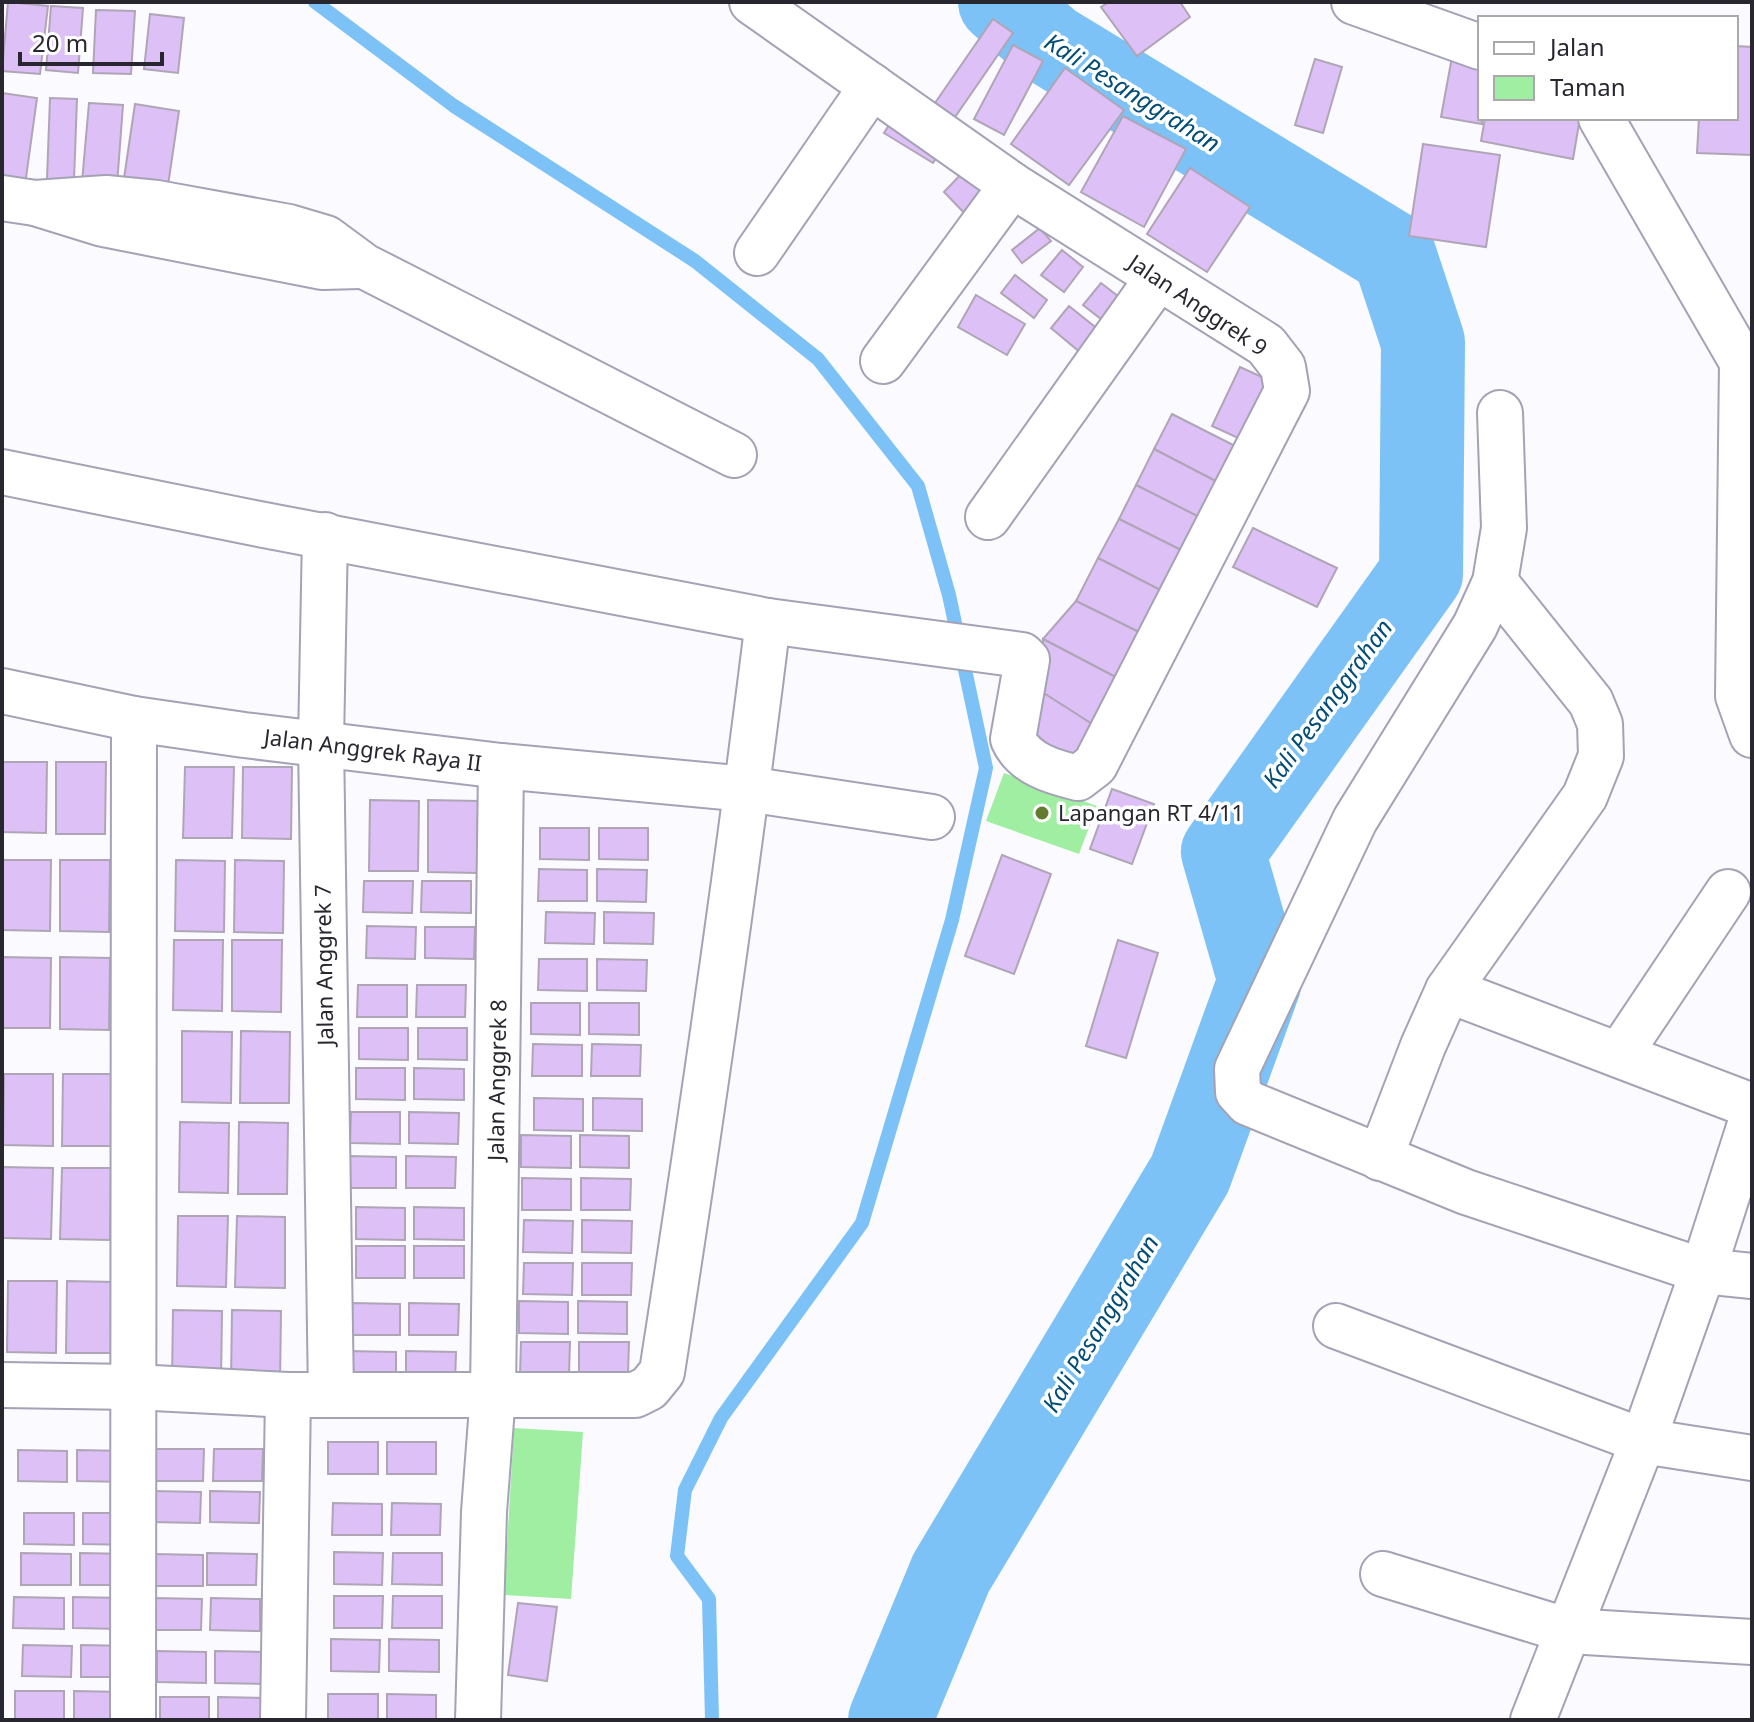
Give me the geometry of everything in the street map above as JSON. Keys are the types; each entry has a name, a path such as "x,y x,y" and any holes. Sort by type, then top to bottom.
{"street":[{"name":"Jalan Anggrek 9","path":"752,2 1012,185 1266,345 1283,367 1287,391 1095,765 1078,778 1059,774 1028,760 1013,739 1008,655 768,621"},
{"path":"1354,2 1478,46"},
{"path":"757,253 872,86"},
{"path":"1602,120 1747,362 1746,564 1738,696 1752,735"},
{"path":"883,361 1012,185"},
{"path":"19,200 103,224 322,267 364,266 734,455"},
{"path":"988,517 1158,278"},
{"path":"1500,413 1504,528 1495,582 1475,626 1355,820 1237,1069 1238,1092 1248,1103 1466,1192 1703,1271 1752,1276"},
{"path":"2,472 768,621 747,789 662,1372 649,1388 635,1395 288,1395 134,1387 2,1385"},
{"name":"Jalan Anggrek 7","path":"325,535 321,742 331,1395"},
{"path":"1380,1158 1448,990 1585,796 1601,756 1600,724 1591,702 1495,582"},
{"name":"Jalan Anggrek Raya II","path":"2,691 134,719 501,766 747,789 932,817"},
{"path":"133,1720 134,719"},
{"name":"Jalan Anggrek 8","path":"478,1720 484,1512 493,1394 501,766"},
{"path":"1619,1055 1728,892"},
{"path":"1448,990 1752,1106"},
{"path":"1533,1720 1643,1441 1703,1271 1752,1118"},
{"path":"1336,1326 1643,1441 1752,1458"},
{"path":"283,1720 288,1395"},
{"path":"1383,1574 1569,1631 1752,1642"}],"green space":[{"name":"Lapangan RT 4/11","path":"1004,773 1097,806 1079,854 986,821"},
{"path":"514,1428 583,1432 571,1599 504,1595"}],"building":[{"path":"8,2 48,6 40,74 2,71"},
{"path":"1109,2 1180,2 1190,17 1137,56 1101,7"},
{"path":"51,6 83,8 78,73 46,70"},
{"path":"96,10 135,11 131,74 93,73"},
{"path":"150,14 184,18 178,73 144,69"},
{"path":"993,19 1013,33 955,117 935,103"},
{"path":"1013,45 1043,61 1004,135 974,119"},
{"path":"1738,46 1752,47 1752,155 1697,153 1699,120 1738,120"},
{"path":"1452,57 1478,63 1478,120 1482,120 1482,124 1441,117"},
{"path":"1315,59 1342,67 1323,133 1295,125"},
{"path":"1065,68 1124,110 1069,185 1011,144"},
{"path":"2,93 37,98 25,185 2,182"},
{"path":"50,98 77,99 74,180 47,179"},
{"path":"89,103 123,105 117,185 82,182"},
{"path":"135,104 179,111 167,192 123,185"},
{"path":"898,111 947,142 933,163 884,133"},
{"path":"1123,116 1186,149 1144,227 1081,192"},
{"path":"1485,120 1580,120 1573,159 1481,141"},
{"path":"1423,144 1500,155 1486,247 1409,236"},
{"path":"1190,168 1250,207 1207,272 1147,234"},
{"path":"965,170 993,199 971,220 944,192"},
{"path":"1040,228 1051,241 1022,263 1012,250"},
{"path":"1062,250 1083,267 1064,292 1041,275"},
{"path":"1015,275 1047,300 1034,318 1001,293"},
{"path":"1101,283 1119,297 1101,319 1083,305"},
{"path":"976,295 1025,324 1007,355 958,327"},
{"path":"1069,306 1100,331 1081,353 1051,328"},
{"path":"1240,367 1277,384 1249,443 1212,426"},
{"path":"1172,414 1247,452 1229,488 1154,449"},
{"path":"1154,449 1229,488 1211,523 1136,485"},
{"path":"1136,485 1211,523 1193,556 1119,519"},
{"path":"1119,519 1193,556 1172,596 1098,558"},
{"path":"1253,528 1337,568 1317,607 1233,567"},
{"path":"1098,558 1172,596 1151,638 1076,601"},
{"path":"1076,601 1151,638 1127,683 1043,639"},
{"path":"1043,639 1127,683 1103,731 1042,692"},
{"path":"1042,692 1103,731 1086,763 1033,737"},
{"path":"2,762 47,762 46,833 2,832"},
{"path":"56,762 106,762 105,834 56,834"},
{"path":"185,767 234,767 232,838 183,838"},
{"path":"243,767 292,767 291,839 242,838"},
{"path":"1112,789 1154,804 1132,864 1090,849"},
{"path":"370,800 419,801 418,871 369,871"},
{"path":"428,800 478,801 477,873 428,872"},
{"path":"540,828 589,828 589,860 540,859"},
{"path":"599,828 648,828 648,860 599,859"},
{"path":"1002,855 1051,874 1014,974 965,956"},
{"path":"2,860 51,860 50,931 2,930"},
{"path":"60,860 110,860 109,932 60,931"},
{"path":"176,860 225,861 224,932 175,931"},
{"path":"235,860 284,861 283,933 234,932"},
{"path":"539,869 587,870 587,901 538,901"},
{"path":"597,869 647,870 646,902 597,901"},
{"path":"364,881 413,881 412,913 363,912"},
{"path":"422,881 471,881 471,913 421,912"},
{"path":"546,912 595,913 594,944 545,943"},
{"path":"604,912 654,913 653,944 604,943"},
{"path":"367,926 416,927 415,959 366,958"},
{"path":"425,927 475,927 474,959 425,958"},
{"path":"174,940 223,940 222,1011 173,1010"},
{"path":"232,940 282,940 281,1012 232,1011"},
{"path":"1118,940 1158,953 1126,1058 1086,1046"},
{"path":"2,957 51,958 50,1028 2,1028"},
{"path":"60,957 110,958 109,1030 60,1029"},
{"path":"539,959 587,959 587,991 538,990"},
{"path":"597,959 647,960 646,991 597,990"},
{"path":"358,985 407,985 407,1017 357,1017"},
{"path":"417,985 466,985 465,1017 416,1017"},
{"path":"531,1003 580,1003 580,1035 531,1034"},
{"path":"589,1003 639,1003 639,1035 589,1034"},
{"path":"359,1028 408,1028 408,1060 359,1059"},
{"path":"418,1028 467,1028 467,1060 418,1059"},
{"path":"182,1031 232,1032 231,1103 182,1102"},
{"path":"241,1031 290,1032 289,1103 240,1103"},
{"path":"533,1044 582,1045 582,1076 532,1076"},
{"path":"592,1044 641,1045 640,1076 591,1076"},
{"path":"356,1068 405,1068 405,1100 356,1099"},
{"path":"414,1068 464,1069 464,1100 414,1099"},
{"path":"4,1074 53,1074 53,1146 3,1145"},
{"path":"63,1074 112,1074 111,1146 62,1146"},
{"path":"534,1098 583,1099 583,1131 534,1130"},
{"path":"593,1098 642,1099 642,1131 593,1130"},
{"path":"351,1112 400,1112 400,1144 350,1143"},
{"path":"409,1112 459,1113 458,1144 409,1143"},
{"path":"180,1122 229,1123 228,1193 179,1192"},
{"path":"239,1122 288,1123 287,1194 238,1194"},
{"path":"521,1135 571,1136 571,1168 521,1167"},
{"path":"580,1135 629,1136 629,1168 580,1167"},
{"path":"348,1156 396,1157 396,1188 347,1188"},
{"path":"406,1156 456,1157 455,1188 406,1188"},
{"path":"3,1167 53,1168 51,1239 2,1238"},
{"path":"62,1168 111,1168 110,1240 60,1239"},
{"path":"522,1178 571,1179 571,1210 522,1210"},
{"path":"581,1178 631,1179 630,1210 581,1210"},
{"path":"356,1207 405,1208 405,1240 356,1239"},
{"path":"414,1207 464,1208 464,1240 414,1239"},
{"path":"178,1216 228,1216 226,1287 177,1286"},
{"path":"237,1216 285,1217 285,1288 235,1287"},
{"path":"524,1220 573,1221 572,1253 523,1252"},
{"path":"582,1220 632,1221 631,1253 582,1252"},
{"path":"356,1246 405,1246 405,1278 356,1278"},
{"path":"414,1246 464,1246 464,1278 414,1278"},
{"path":"524,1263 573,1263 572,1295 523,1294"},
{"path":"582,1263 632,1263 631,1295 582,1295"},
{"path":"8,1281 57,1281 56,1353 7,1352"},
{"path":"67,1281 116,1282 115,1353 66,1353"},
{"path":"519,1301 568,1302 568,1334 519,1333"},
{"path":"578,1301 627,1302 627,1334 578,1333"},
{"path":"351,1303 400,1304 400,1335 350,1335"},
{"path":"409,1303 459,1304 458,1335 409,1335"},
{"path":"173,1310 222,1311 221,1381 172,1381"},
{"path":"232,1310 281,1311 280,1383 231,1382"},
{"path":"521,1342 570,1342 569,1374 520,1374"},
{"path":"579,1342 629,1342 628,1374 579,1374"},
{"path":"348,1351 396,1352 396,1384 347,1383"},
{"path":"406,1351 456,1352 455,1384 406,1383"},
{"path":"328,1442 378,1442 378,1474 328,1474"},
{"path":"387,1442 436,1442 436,1474 387,1474"},
{"path":"155,1449 204,1449 203,1481 154,1481"},
{"path":"214,1449 263,1449 262,1481 213,1481"},
{"path":"18,1450 67,1451 67,1482 18,1481"},
{"path":"77,1450 126,1451 126,1482 77,1481"},
{"path":"152,1491 201,1492 200,1523 151,1522"},
{"path":"210,1491 260,1492 259,1523 210,1522"},
{"path":"333,1503 382,1504 382,1535 332,1535"},
{"path":"392,1503 441,1504 440,1535 391,1535"},
{"path":"24,1513 74,1513 74,1545 24,1544"},
{"path":"83,1513 132,1513 132,1545 83,1544"},
{"path":"334,1552 383,1553 382,1585 334,1584"},
{"path":"21,1553 71,1554 71,1585 21,1585"},
{"path":"80,1553 129,1554 129,1585 80,1585"},
{"path":"207,1553 257,1554 256,1585 207,1585"},
{"path":"393,1553 442,1553 442,1585 392,1584"},
{"path":"154,1554 203,1555 203,1586 154,1586"},
{"path":"334,1596 383,1596 382,1628 334,1628"},
{"path":"393,1596 442,1596 442,1628 392,1628"},
{"path":"14,1597 64,1598 64,1629 13,1628"},
{"path":"73,1597 122,1598 121,1629 73,1628"},
{"path":"153,1598 202,1599 201,1630 153,1630"},
{"path":"211,1598 260,1599 260,1631 210,1630"},
{"path":"518,1603 557,1607 547,1681 508,1675"},
{"path":"331,1639 380,1640 379,1672 331,1671"},
{"path":"389,1639 439,1640 439,1672 389,1671"},
{"path":"23,1645 72,1646 71,1677 22,1676"},
{"path":"81,1645 131,1646 130,1677 81,1677"},
{"path":"157,1651 206,1652 206,1683 157,1682"},
{"path":"215,1651 264,1652 264,1684 215,1683"},
{"path":"15,1691 64,1691 64,1720 15,1720"},
{"path":"74,1691 123,1692 123,1720 74,1720"},
{"path":"328,1694 378,1694 378,1720 328,1720"},
{"path":"387,1694 436,1695 436,1720 387,1720"},
{"path":"160,1697 209,1697 209,1720 160,1720"},
{"path":"218,1697 267,1698 267,1720 218,1720"}],"waterway":[{"path":"315,2 454,106 695,261 818,359 918,486 949,595 986,768 952,920 862,1223 721,1418 685,1490 677,1556 709,1599 712,1720"},
{"name":"Kali Pesanggrahan","path":"890,1720 951,1573 1190,1174 1260,981 1223,852 1421,574 1423,342 1394,254 1051,45 1000,2"}],"place":[{"name":"Lapangan RT 4/11","path":"1042,813"}]}
